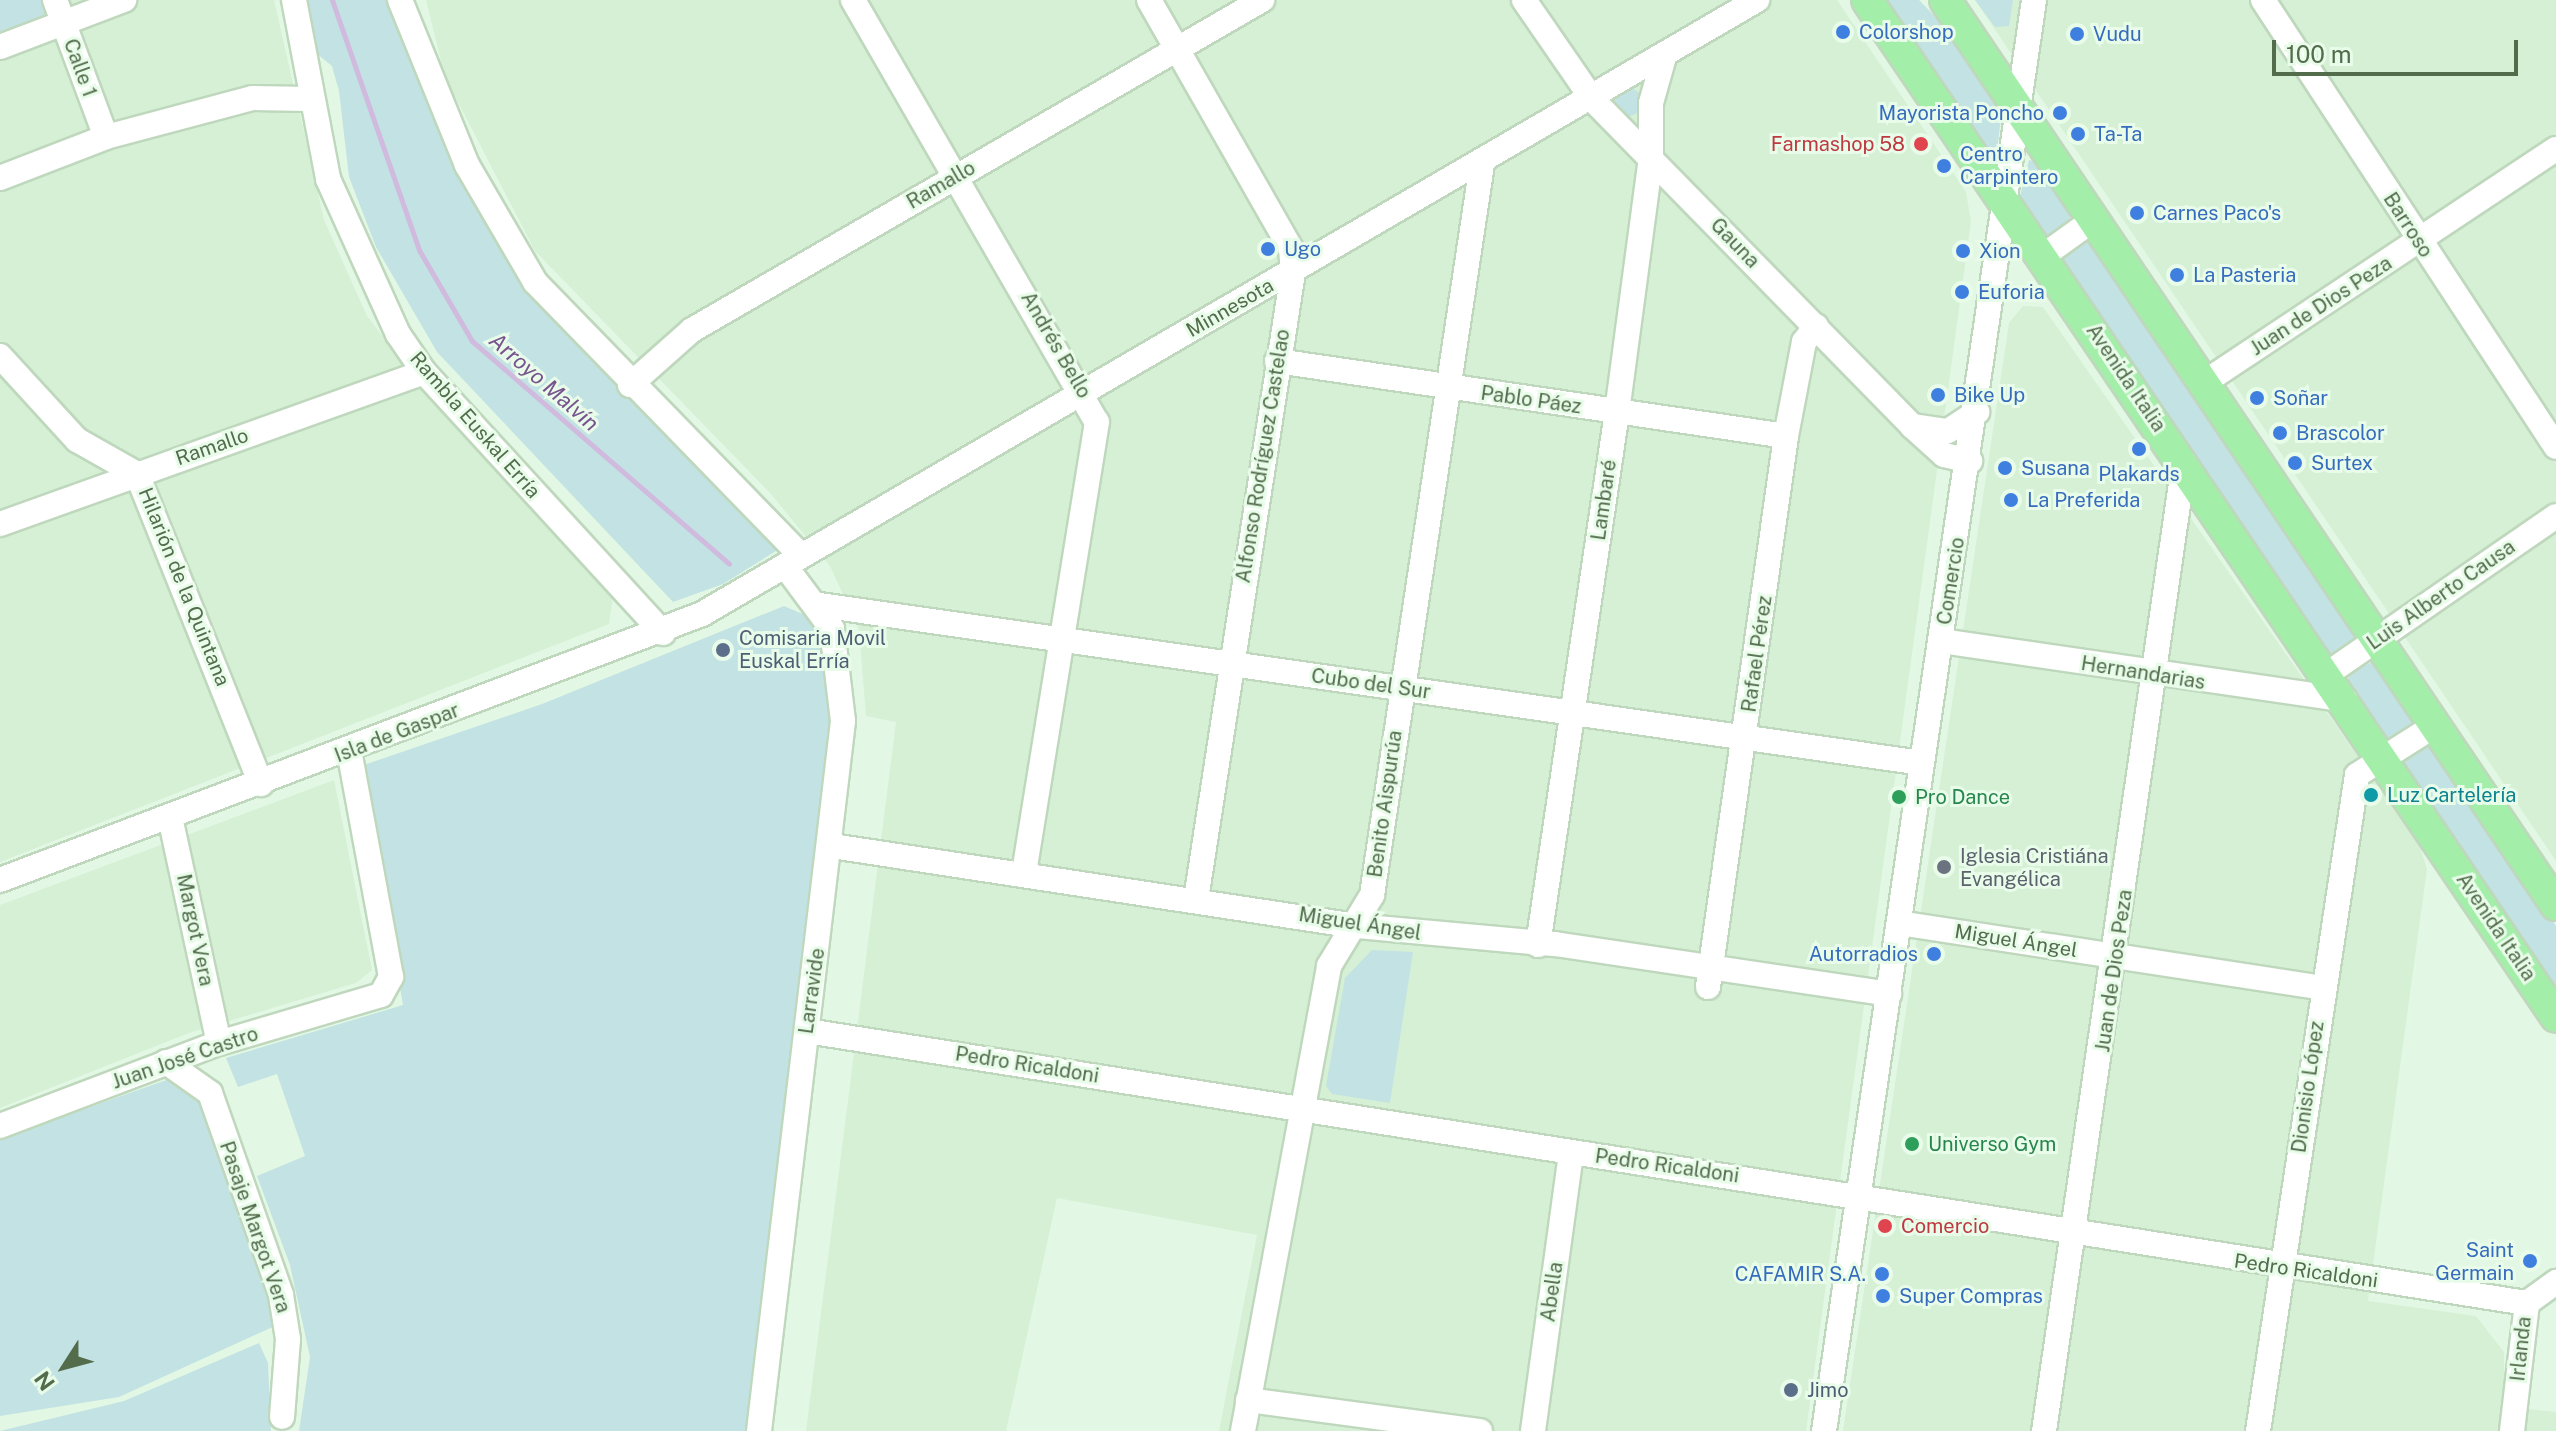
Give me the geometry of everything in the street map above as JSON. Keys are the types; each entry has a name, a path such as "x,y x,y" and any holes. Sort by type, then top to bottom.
{"main road":[{"name":"Avenida Italia","path":"1867,0 2345,700 2556,1017"},
{"path":"1927,0 1971,37"},
{"path":"1945,0 2556,905"}],"street":[{"path":"0,47 60,11 124,0"},
{"name":"Rambla Euskal Erría","path":"294,0 308,99 353,241 424,372 663,633"},
{"path":"400,0 441,110 512,249 567,322 630,385 793,561"},
{"name":"Andrés Bello","path":"853,0 1084,393 1096,432 1024,873"},
{"name":"Alfonso Rodríguez Castelao","path":"1149,0 1291,249 1293,272 1196,899"},
{"name":"Ramallo","path":"630,385 692,330 1262,0"},
{"name":"Gauna","path":"1524,0 1593,100 1912,426 1944,455 1970,461"},
{"name":"Minnesota","path":"793,561 1593,100 1757,0"},
{"name":"Comercio","path":"1824,1431 1922,763 1970,461 2034,0"},
{"name":"Barroso","path":"2263,0 2556,447"},
{"name":"Calle 1","path":"60,11 106,137"},
{"name":"Lambaré","path":"1538,945 1617,412 1651,156 1651,103 1664,57"},
{"path":"0,178 106,137 253,98 308,99"},
{"name":"Juan de Dios Peza","path":"2205,382 2556,149"},
{"name":"Benito Aispurúa","path":"1243,1431 1329,966 1372,895 1482,164"},
{"path":"2043,256 2093,220"},
{"name":"Rafael Pérez","path":"1709,976 1746,740 1786,436 1804,342 1816,326"},
{"name":"Hilarión de la Quintana","path":"0,356 77,440 137,474 261,784"},
{"name":"Pablo Páez","path":"1277,361 1786,436"},
{"name":"Ramallo","path":"0,524 424,372"},
{"path":"1912,426 1948,431 1977,412"},
{"name":"Juan de Dios Peza","path":"2044,1431 2117,957 2152,675 2184,463"},
{"name":"Luis Alberto Causa","path":"2327,674 2556,516"},
{"name":"Isla de Gaspar","path":"0,880 663,633 793,561"},
{"name":"Larravide","path":"759,1431 832,846 842,707 836,647 820,605 793,561"},
{"name":"Cubo del Sur","path":"820,605 1062,637 1232,666 1402,687 1574,715 1922,763"},
{"name":"Hernandarias","path":"1942,641 2152,675 2345,700"},
{"path":"2384,758 2434,726"},
{"name":"Juan José Castro","path":"0,1126 219,1043 373,1001 391,977 349,751"},
{"name":"Dionisio López","path":"2258,1431 2322,988 2357,775 2384,758"},
{"name":"Margot Vera","path":"170,817 219,1043"},
{"name":"Miguel Ángel","path":"832,846 1196,899 1356,926 1538,945 1709,976 1889,994"},
{"name":"Miguel Ángel","path":"1899,923 2322,988"},
{"name":"Pedro Ricaldoni","path":"807,1031 1859,1197 2074,1236 2527,1303"},
{"name":"Pasaje Margot Vera","path":"166,1062 210,1093 281,1295 288,1339 282,1417"},
{"name":"Abella","path":"1533,1431 1571,1153"},
{"name":"Irlanda","path":"2512,1431 2527,1303 2556,1282"},
{"path":"1248,1400 1480,1431"}],"shaded area":[{"path":"0,0 274,0 324,220 367,316 438,408 613,596 609,624 0,862"},
{"path":"0,0 45,0 46,15 0,36"},
{"path":"305,0 389,0 456,162 539,301 779,549 723,584 673,602 437,352 376,247 349,177 339,91 332,66 311,49"},
{"path":"426,0 1837,0 1966,192 1971,221 1806,1431 1219,1431 1257,1235 1057,1198 1006,1431 806,1431 896,722 866,716 859,629 830,566 771,494 535,251 445,77"},
{"path":"1881,0 1919,0 1951,33 2002,110 1997,150 1985,151"},
{"path":"1975,0 2556,0 2556,861"},
{"path":"1975,0 2013,0 2009,26 1995,27"},
{"path":"1628,88 1638,92 1642,102 1638,112 1628,116 1618,112 1614,102 1618,92"},
{"path":"2029,160 2038,162 2072,209 2068,225 2046,240 2019,200"},
{"path":"2091,239 2357,633 2359,643 2332,658 2326,652 2059,262"},
{"path":"2023,306 2043,307 2419,844 2427,869 2368,1301 2476,1316 2504,1352 2504,1406 2556,1412 2556,1431 1843,1431 2009,323"},
{"path":"784,606 819,621 832,715 748,1431 299,1431 310,1357 290,1265 257,1176 305,1156 277,1074 238,1087 226,1058 403,1005 361,766 542,704"},
{"path":"2375,661 2416,723 2388,741 2348,682 2350,672"},
{"path":"2428,741 2556,926 2556,990 2402,762"},
{"path":"334,780 372,970 356,983 189,1033 0,1108 0,905"},
{"path":"1372,950 1413,952 1390,1103 1332,1094 1326,1086 1345,978"},
{"path":"172,1078 206,1103 279,1324 119,1397 0,1416 0,1139"},
{"path":"259,1343 268,1363 271,1431 0,1431 124,1401"}],"waterway":[{"name":"Arroyo Malvín","path":"332,0 419,250 472,341 729,564"}],"place":[{"name":"Colorshop","path":"1843,32"},
{"name":"Vudu","path":"2077,34"},
{"name":"Mayorista Poncho","path":"2060,113"},
{"name":"Ta-Ta","path":"2078,134"},
{"name":"Farmashop 58","path":"1921,144"},
{"name":"Centro Carpintero","path":"1944,166"},
{"name":"Carnes Paco's","path":"2137,213"},
{"name":"Ugo","path":"1268,249"},
{"name":"Xion","path":"1963,251"},
{"name":"La Pasteria","path":"2177,275"},
{"name":"Euforia","path":"1962,292"},
{"name":"Bike Up","path":"1938,395"},
{"name":"Soñar","path":"2257,398"},
{"name":"Brascolor","path":"2280,433"},
{"name":"Plakards","path":"2139,449"},
{"name":"Surtex","path":"2295,463"},
{"name":"Susana","path":"2005,468"},
{"name":"La Preferida","path":"2011,500"},
{"name":"Comisaria Movil Euskal Erría","path":"723,650"},
{"name":"Luz Cartelería","path":"2371,795"},
{"name":"Pro Dance","path":"1899,797"},
{"name":"Iglesia Cristiána Evangélica","path":"1944,867"},
{"name":"Autorradios","path":"1934,954"},
{"name":"Universo Gym","path":"1912,1144"},
{"name":"Comercio","path":"1885,1226"},
{"name":"Saint Germain","path":"2530,1261"},
{"name":"CAFAMIR S.A.","path":"1882,1274"},
{"name":"Super Compras","path":"1883,1296"},
{"name":"Jimo","path":"1791,1390"}]}
